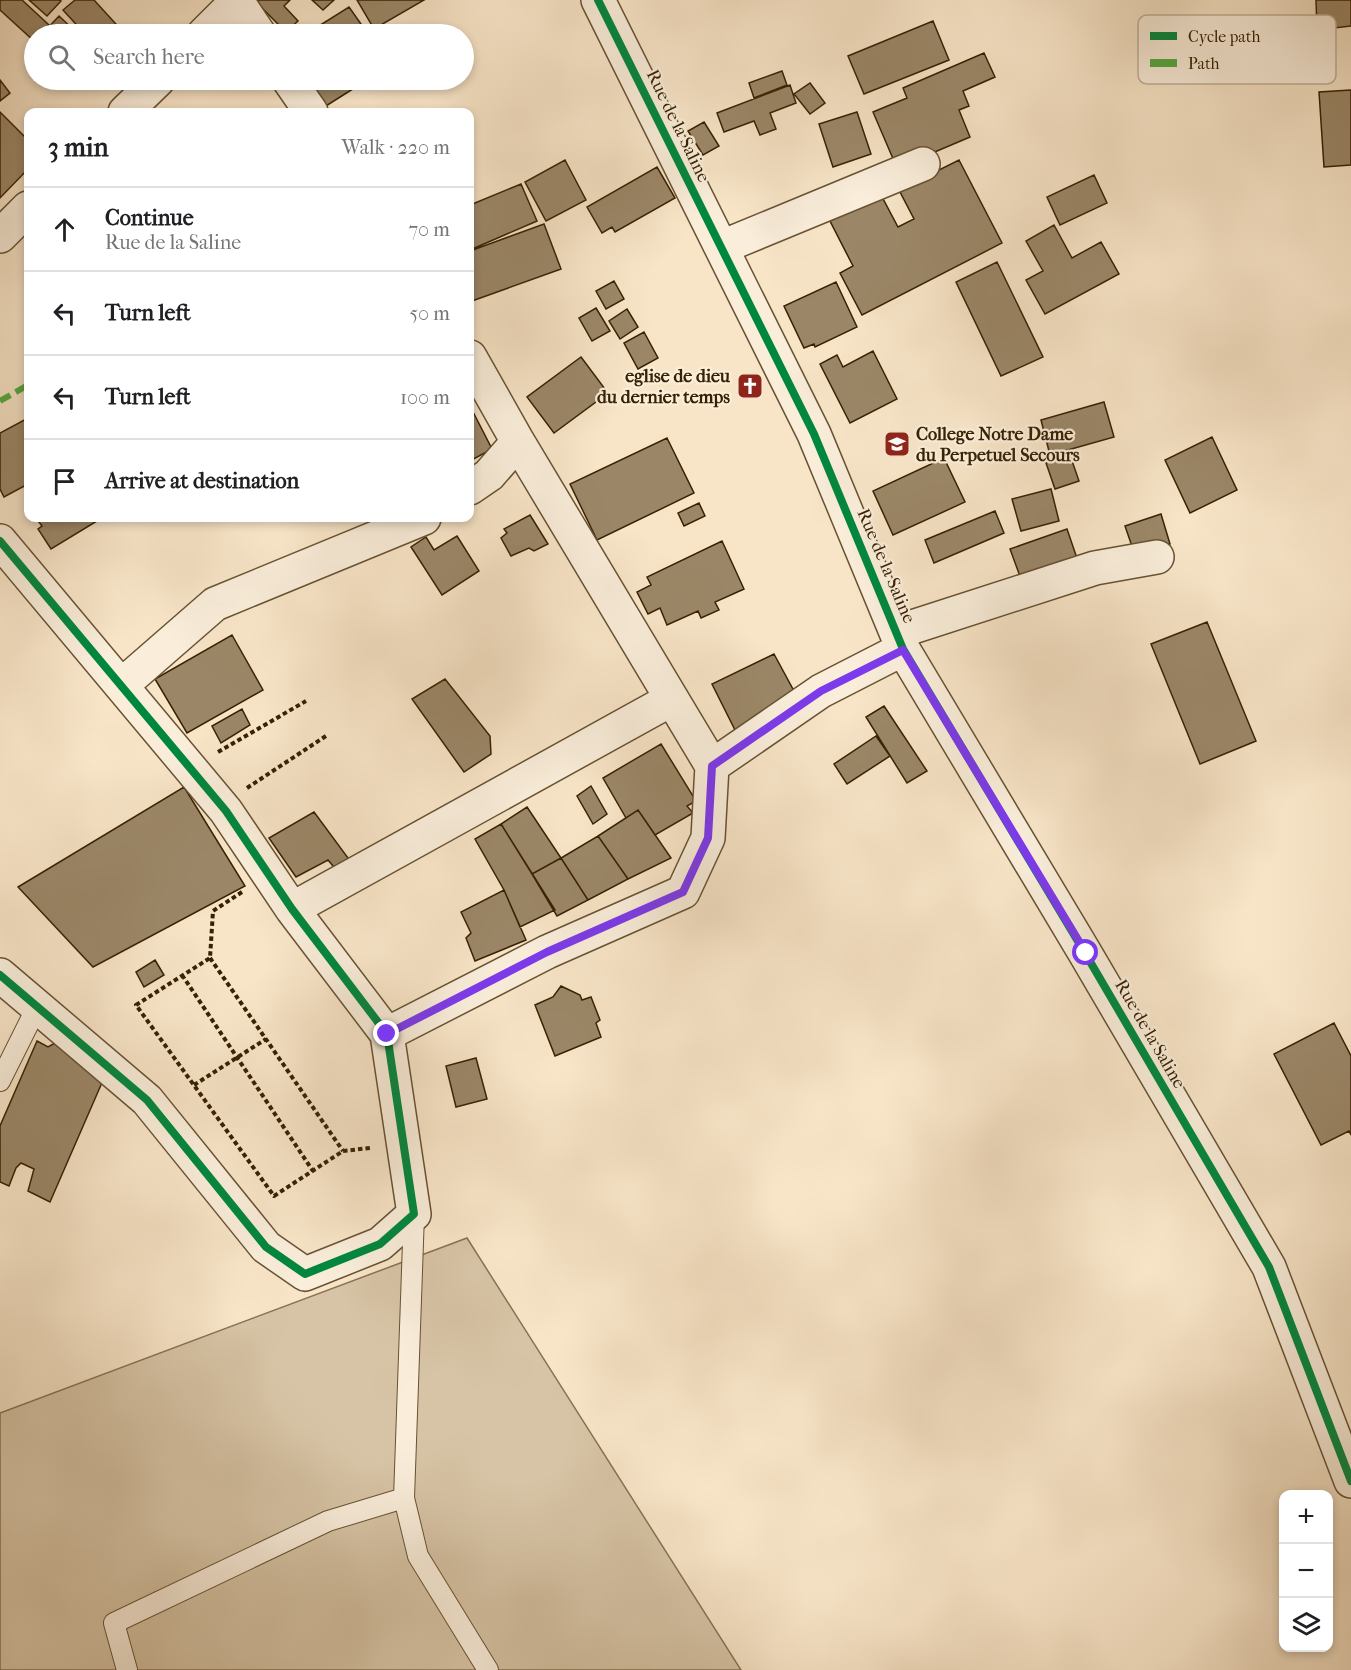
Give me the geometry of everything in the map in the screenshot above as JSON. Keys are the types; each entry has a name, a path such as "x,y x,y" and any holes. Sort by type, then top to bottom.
{"street":[{"name":"Rue de la Saline","path":"598,0 814,434 900,641 1086,953 1269,1267 1351,1481"},
{"path":"214,24 238,1 253,24"},
{"path":"129,108 148,90"},
{"path":"296,90 308,108"},
{"path":"722,247 924,164"},
{"path":"0,236 24,212"},
{"path":"387,1034 547,952 683,892 708,838 712,766 518,442 474,364"},
{"path":"474,485 489,475 518,442"},
{"path":"122,685 215,603 414,522"},
{"path":"0,541 226,811 292,909 387,1034 414,1214 380,1244 305,1274 266,1247 147,1100 0,975"},
{"path":"712,766 821,691 900,641 1095,568 1157,557"},
{"path":"292,909 672,699"}],"lane":[{"path":"0,1082 37,1007"},
{"path":"414,1214 404,1498 418,1556 488,1670"},
{"path":"127,1670 114,1623 328,1521 404,1498"}],"path":[{"path":"189,768 306,701"},
{"path":"226,811 248,786 326,736"},
{"path":"268,875 213,911 210,958 343,1151"},
{"path":"210,958 136,1005 274,1196 343,1151 404,1143"},
{"path":"183,975 313,1171"},
{"path":"194,1085 266,1039"}],"shaded area":[{"path":"467,1238 741,1670 0,1670 0,1413"}],"building":[{"path":"0,0 22,0 48,24 24,24 24,32 0,10"},
{"path":"29,0 59,0 61,1 47,16"},
{"path":"75,0 94,0 116,24 76,24 63,10"},
{"path":"259,0 290,0 284,6 298,21 295,24 278,24 256,2"},
{"path":"312,0 334,0 323,10"},
{"path":"357,0 424,0 383,24 371,24"},
{"path":"1316,0 1351,0 1351,26 1336,28 1336,15 1316,15"},
{"path":"349,7 361,24 322,24"},
{"path":"59,16 67,24 52,24"},
{"path":"933,21 949,60 864,94 848,56"},
{"path":"984,53 995,77 963,91 969,106 959,110 970,137 897,168 873,112 907,98 903,88"},
{"path":"782,71 787,85 754,98 749,83"},
{"path":"0,80 10,93 0,101"},
{"path":"810,83 825,103 810,114 794,94"},
{"path":"790,85 796,103 770,113 776,129 760,135 754,121 724,132 717,113"},
{"path":"315,90 351,90 326,106"},
{"path":"1351,90 1351,165 1324,167 1319,92"},
{"path":"0,112 24,136 24,173 0,198"},
{"path":"857,112 871,154 833,167 819,124"},
{"path":"704,122 719,146 703,155 688,131"},
{"path":"565,160 586,200 546,221 525,182"},
{"path":"959,160 1002,243 862,315 840,273 853,266 830,221 881,195 898,227 914,219 899,190"},
{"path":"657,167 675,198 615,232 612,227 602,233 587,207"},
{"path":"1094,175 1107,203 1060,225 1047,197"},
{"path":"521,184 537,221 474,248 474,203"},
{"path":"544,224 561,269 474,300 474,250"},
{"path":"1054,225 1072,258 1101,242 1119,274 1045,314 1026,280 1043,271 1026,241"},
{"path":"997,262 1043,357 1001,376 956,282"},
{"path":"614,281 624,299 606,309 596,291"},
{"path":"836,282 857,327 815,347 814,344 804,348 784,306"},
{"path":"596,308 610,331 592,341 579,318"},
{"path":"627,309 638,327 620,339 609,321"},
{"path":"644,332 658,358 638,369 624,343"},
{"path":"873,351 897,399 850,423 820,364 837,355 843,367"},
{"path":"581,357 608,393 554,433 527,397"},
{"path":"1104,402 1114,437 1050,455 1041,420"},
{"path":"474,414 492,449 474,459"},
{"path":"24,420 24,486 4,497 0,489 0,433"},
{"path":"1212,437 1237,490 1190,513 1165,460"},
{"path":"667,438 694,493 597,540 570,484"},
{"path":"1070,455 1079,481 1055,489 1046,463"},
{"path":"944,458 965,502 893,535 873,491"},
{"path":"1051,489 1059,521 1021,531 1012,499"},
{"path":"699,503 705,516 684,526 678,513"},
{"path":"995,511 1004,533 934,563 925,540"},
{"path":"1161,514 1170,544 1135,555 1125,526"},
{"path":"530,515 548,544 534,551 529,548 511,556 501,538 507,533 504,529"},
{"path":"39,522 95,522 51,549 38,529 42,526"},
{"path":"1067,529 1081,570 1025,590 1010,549"},
{"path":"457,536 479,571 442,595 411,547 426,537 434,550"},
{"path":"722,541 744,589 715,602 719,610 701,618 698,611 667,625 660,608 648,614 637,592 651,585 647,577"},
{"path":"1207,622 1256,741 1200,764 1151,644"},
{"path":"232,635 263,690 187,733 155,679"},
{"path":"774,654 801,704 739,738 712,684"},
{"path":"445,679 490,736 491,754 464,772 412,699"},
{"path":"884,706 927,771 907,783 866,717"},
{"path":"242,709 250,725 221,743 212,726"},
{"path":"876,736 890,756 847,784 834,764"},
{"path":"661,744 696,801 687,806 693,813 655,835 638,810 626,818 603,778"},
{"path":"591,786 607,814 593,824 577,796"},
{"path":"184,787 245,886 93,967 18,887"},
{"path":"527,807 561,858 532,874 501,824"},
{"path":"638,810 671,858 628,879 598,836"},
{"path":"314,812 351,862 338,872 328,860 296,877 269,838"},
{"path":"501,824 555,910 520,927 504,890 475,839"},
{"path":"598,836 628,879 588,900 561,858"},
{"path":"561,858 588,900 557,916 532,874"},
{"path":"504,890 526,940 475,961 466,938 471,933 461,912"},
{"path":"155,960 164,975 144,987 136,972"},
{"path":"561,986 580,995 582,1000 591,997 600,1020 596,1023 601,1037 555,1056 535,1005 553,997"},
{"path":"1334,1023 1351,1056 1351,1135 1349,1131 1321,1145 1274,1054"},
{"path":"37,1041 48,1047 57,1042 104,1078 50,1202 28,1191 34,1169 21,1163 16,1168 9,1186 0,1182 0,1126"},
{"path":"476,1058 487,1099 456,1107 446,1066"}],"marked path":[{"path":"0,401 24,387"}],"cycle path":[{"path":"598,0 814,434 903,649 1269,1267 1351,1481"},
{"path":"0,541 226,811 292,909 387,1034 414,1214 380,1244 305,1274 266,1247 147,1100 0,975"}],"place":[{"name":"eglise de dieu du dernier temps","path":"750,386"},
{"name":"College Notre Dame du Perpetuel Secours","path":"897,444"}],"route":[{"path":"387,1034 547,952 683,892 708,838 712,766 821,691 903,650 1086,953"}]}
